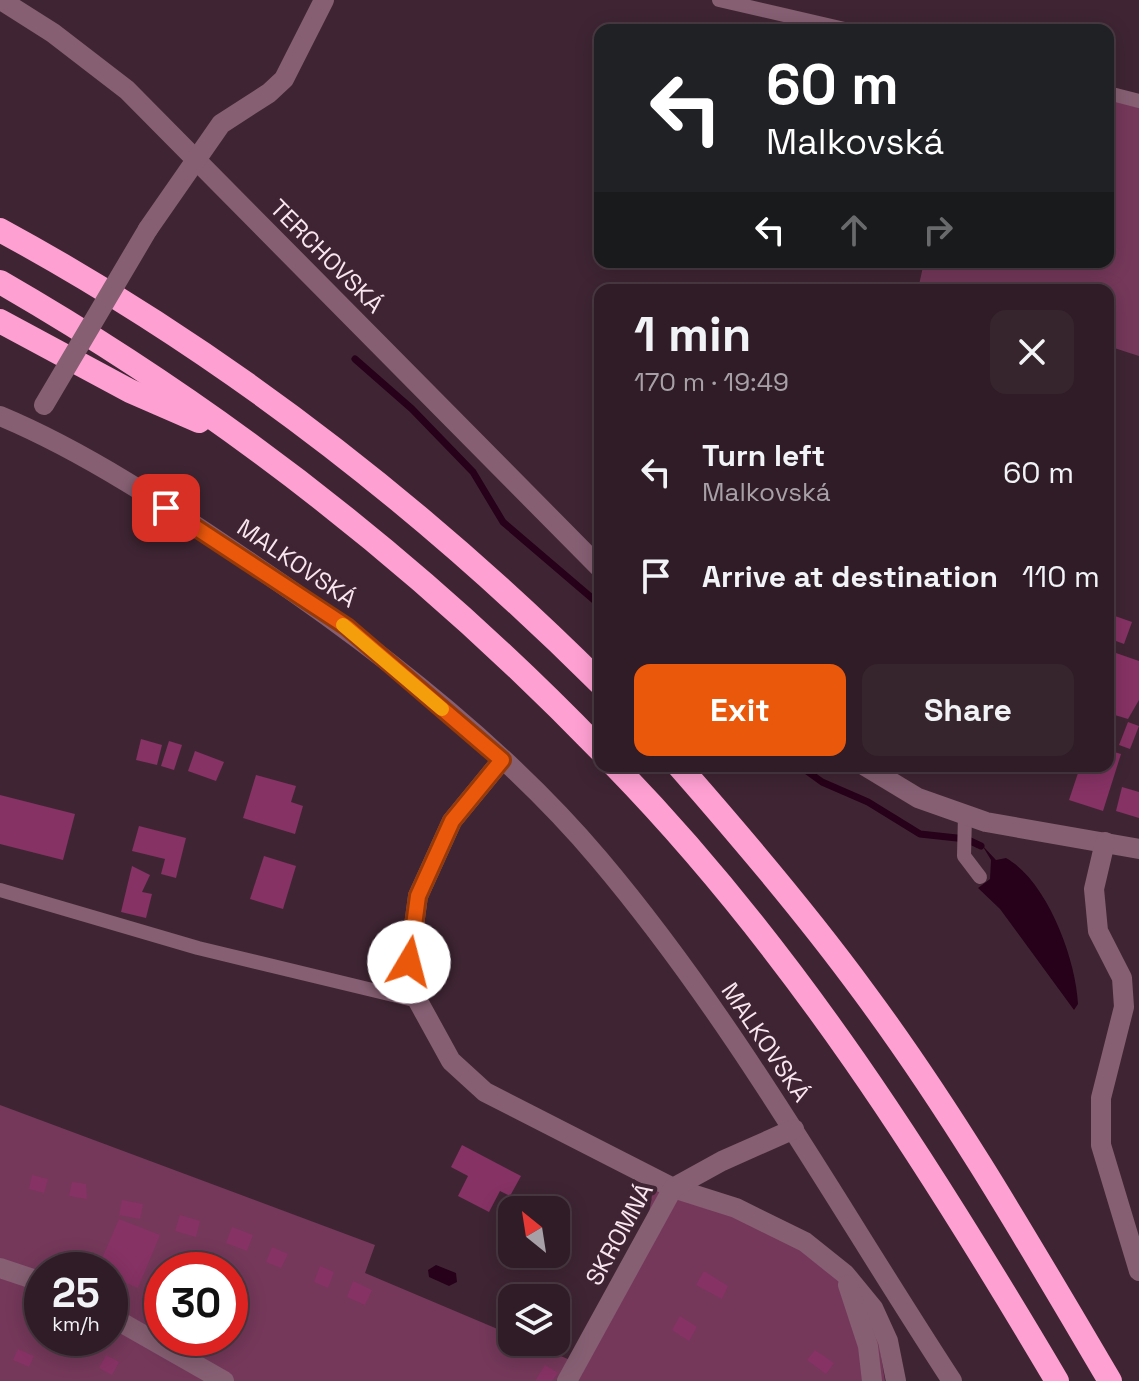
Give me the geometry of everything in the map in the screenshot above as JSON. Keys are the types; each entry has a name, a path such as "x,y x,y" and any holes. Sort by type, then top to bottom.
{"highway":[{"path":"0,219 38,250"},
{"path":"0,230 149,318 352,462 449,543 594,677"},
{"path":"0,282 77,327 249,443 356,525 446,600 594,744"},
{"path":"0,321 130,391 249,443"},
{"path":"620,772 724,887 861,1066 972,1238 1057,1381"},
{"path":"684,772 802,910 865,993 943,1107 1110,1381"}],"street":[{"name":"TERCHOVSKÁ","path":"1,0 53,33 127,90 594,562"},
{"path":"31,429 148,229 194,159 221,124 269,93 284,79 324,0"},
{"name":"MALKOVSKÁ","path":"0,416 31,429 193,523 347,627 502,760 598,857 720,1017 952,1381"},
{"path":"502,760 452,821 418,896 409,962 418,1001 451,1061 485,1092 673,1188 736,1208 805,1242 845,1274 873,1308 888,1341 896,1381"},
{"path":"875,772 965,821 1139,849"},
{"path":"1105,842 1094,889 1098,931 1130,980 1119,1036 1101,1098 1101,1145 1139,1271"},
{"name":"SKROMNÁ","path":"567,1381 673,1188 722,1161 794,1129"},
{"path":"0,1268 24,1276"},
{"path":"845,1274 868,1346 872,1381"},
{"path":"128,1326 224,1381"}],"lane":[{"path":"719,0 823,24"},
{"path":"1114,95 1139,101"},
{"path":"965,821 964,856 980,877"},
{"path":"0,890 198,948 418,1001"}],"shaded area":[{"path":"1114,95 1139,101 1139,356 1114,348 1114,284 919,284 923,268 1114,268"},
{"path":"982,845 996,860 1006,858 1021,869 1046,902 1072,965 1078,1004 1074,1010 1000,909 978,888 990,879 991,860"},
{"path":"0,1105 375,1245 365,1273 498,1329 498,1356 561,1356 570,1360 648,1220 653,1189 770,1222 849,1289 876,1324 885,1381 0,1381"},
{"path":"436,1265 456,1273 457,1282 449,1286 429,1277 428,1270"}],"building":[{"path":"1115,616 1132,622 1124,644 1114,640"},
{"path":"1116,653 1139,661 1139,700 1128,719 1114,715"},
{"path":"1128,722 1139,726 1130,749 1119,745"},
{"path":"141,739 162,745 157,765 136,760"},
{"path":"169,741 182,745 174,770 161,766"},
{"path":"195,751 224,762 216,781 188,771"},
{"path":"1114,752 1121,754 1103,811 1069,800 1078,773 1075,772 1114,772"},
{"path":"256,775 296,786 291,802 303,806 295,834 243,818"},
{"path":"1122,787 1139,792 1139,818 1116,811"},
{"path":"0,795 75,814 63,860 0,844"},
{"path":"139,826 186,838 176,878 161,874 165,859 132,851"},
{"path":"264,856 296,866 283,909 250,899"},
{"path":"132,866 150,875 142,892 152,894 146,918 121,912"},
{"path":"462,1145 521,1176 510,1196 500,1191 489,1212 458,1196 468,1176 451,1167"},
{"path":"32,1175 48,1179 44,1193 29,1189"},
{"path":"72,1182 86,1184 87,1199 69,1196"},
{"path":"122,1200 143,1204 140,1219 119,1215"},
{"path":"180,1215 200,1221 196,1237 175,1231"},
{"path":"119,1219 160,1235 153,1252 144,1252 144,1274 138,1288 128,1284 128,1252 105,1252"},
{"path":"232,1227 253,1235 247,1251 226,1243"},
{"path":"272,1247 288,1254 281,1268 266,1262"},
{"path":"320,1266 334,1272 328,1288 314,1282"},
{"path":"704,1271 728,1286 722,1299 696,1285"},
{"path":"353,1281 372,1290 365,1305 347,1297"},
{"path":"680,1316 697,1327 689,1341 672,1330"},
{"path":"18,1349 24,1352 24,1356 34,1356 29,1367 13,1360"},
{"path":"815,1350 834,1363 826,1374 807,1360"},
{"path":"105,1356 119,1362 112,1375 99,1368"},
{"path":"545,1365 558,1373 552,1381 535,1381"}],"waterway":[{"path":"355,359 412,409 473,472 503,522 594,600"},
{"path":"808,772 822,782 868,802 920,834 966,839 981,846"}],"slow traffic":[{"path":"343,625 442,709"}],"route":[{"path":"166,508 347,627 502,760 452,821 418,896 409,962"}]}
